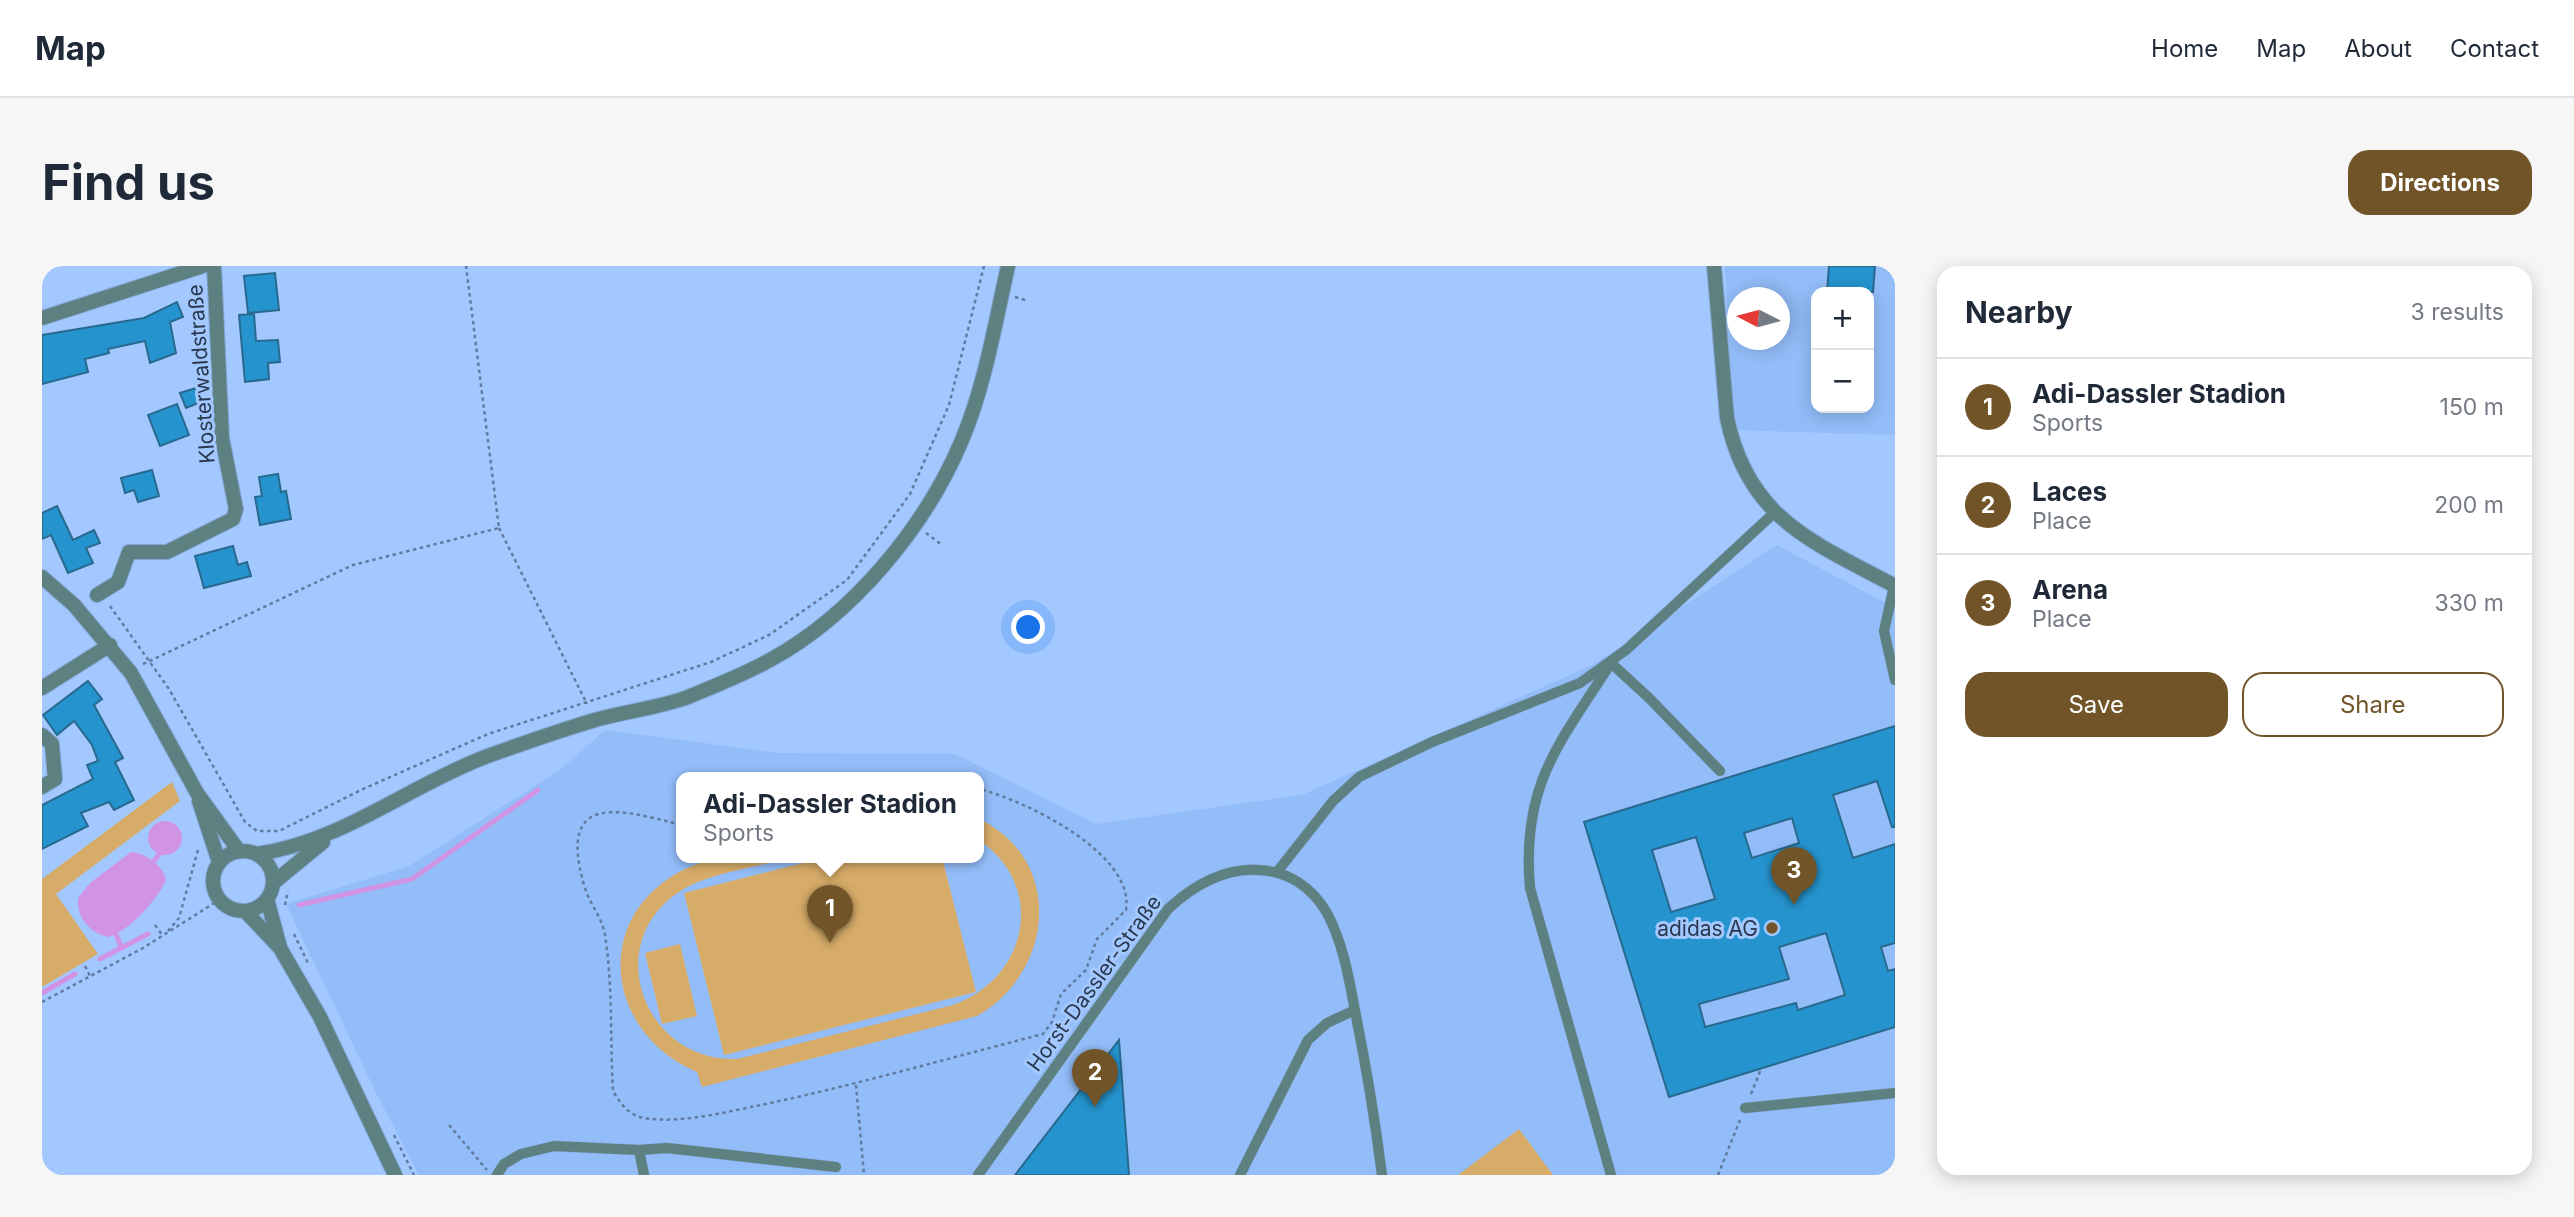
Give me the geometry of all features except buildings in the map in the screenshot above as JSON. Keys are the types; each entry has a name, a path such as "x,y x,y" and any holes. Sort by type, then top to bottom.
{"street":[{"path":"42,318 203,266"},
{"name":"Klosterwaldstraße","path":"97,595 118,582 129,552 167,552 233,519 236,509 220,415 214,266"},
{"path":"338,831 273,883 267,899 254,909 245,911 226,907 219,900 212,881 219,862 239,850 257,854 286,850 338,831 482,758 595,720 685,698 770,660 834,616 915,525 937,494 963,438 987,358 1008,266"},
{"path":"1714,266 1726,404 1732,442 1755,491 1774,513 1812,540 1894,586"},
{"path":"42,577 74,606 110,645 131,673 197,793 239,850"},
{"path":"42,688 110,645"},
{"path":"42,735 52,744 55,779 42,787"},
{"path":"197,793 219,862"},
{"path":"257,854 269,866 273,883"},
{"path":"267,899 280,948"},
{"path":"245,911 280,948 320,1017 395,1175"}],"lane":[{"path":"1277,872 1333,801 1359,777 1432,742 1580,683 1611,663 1774,513"},
{"path":"1894,586 1884,631 1895,680"},
{"path":"1611,663 1720,771"},
{"path":"1611,663 1555,751 1539,785 1528,839 1530,888 1611,1175"},
{"name":"Horst-Dassler-Straße","path":"978,1175 1168,909 1197,886 1233,870 1277,872 1305,886 1326,912 1344,958 1382,1175"},
{"path":"1240,1175 1308,1040 1326,1023 1355,1010"},
{"path":"1745,1108 1895,1093"},
{"path":"497,1175 504,1164 521,1154 554,1146 639,1150 667,1148 836,1167"},
{"path":"639,1150 644,1175"}],"path":[{"path":"466,266 499,528 595,720"},
{"path":"97,595 124,624 169,689 244,822 257,831 279,831 363,789 488,734 723,657 769,635 847,580 910,494 943,418 984,266"},
{"path":"915,525 942,545"},
{"path":"131,673 149,660 353,565 499,528"},
{"path":"676,824 630,812 607,810 589,818 576,849 585,888 605,937 613,1091 623,1108 642,1117 690,1117 856,1085 943,1059 1043,1034 1052,1022 1060,994 1080,978 1097,939 1126,910 1124,887 1093,847 1024,804 984,791"},
{"path":"226,830 244,822"},
{"path":"279,831 286,850"},
{"path":"161,937 179,918 199,847 210,840"},
{"path":"286,914 289,888"},
{"path":"42,1002 161,937 219,900"},
{"path":"155,925 161,937"},
{"path":"290,927 309,964"},
{"path":"85,966 90,976"},
{"path":"1718,1175 1761,1069"},
{"path":"856,1085 864,1175"},
{"path":"389,1123 414,1175"},
{"path":"449,1125 491,1175"}],"shaded area":[{"path":"1725,266 1895,266 1895,435 1733,430 1729,350 1790,350 1790,287 1727,287 1727,307"},
{"path":"1777,545 1895,608 1895,1175 419,1175 376,1093 286,904 409,866 560,770 605,730 779,753 955,754 1096,824 1302,795 1592,665"},
{"path":"172,782 180,801 56,894 98,954 42,987 42,879"},
{"path":"165,821 177,826 182,838 177,850 165,855 153,850 148,838 153,826"},
{"path":"984,822 1007,837 1026,861 1036,888 1039,916 1034,945 1022,972 1003,997 977,1016 702,1087 697,1072 667,1054 644,1031 628,1005 621,976 622,946 632,918 652,892 681,871 701,863 770,863 691,885 655,914 642,940 638,968 644,996 657,1021 677,1041 704,1055 737,1059 953,1005 978,992 998,975 1012,954 1020,930 1021,906 1014,882 1001,860 984,845"},
{"path":"131,852 142,854 153,861 162,870 166,880 156,897 134,922 116,934 108,937 101,935 90,928 82,918 78,898 90,883"},
{"path":"803,863 944,863 976,992 724,1055 684,893"},
{"path":"680,944 697,1016 662,1024 645,953"},
{"path":"1519,1129 1553,1175 1458,1175"}],"waterway":[{"path":"299,905 412,879 538,790"},
{"path":"149,867 162,851"},
{"path":"113,928 122,948"},
{"path":"100,959 148,934"},
{"path":"42,993 75,974"}],"place":[{"name":"Arena","path":"1794,905"},
{"name":"adidas AG","path":"1772,928"},
{"name":"Adi-Dassler Stadion","path":"830,943"},
{"name":"Laces","path":"1095,1107"}]}
